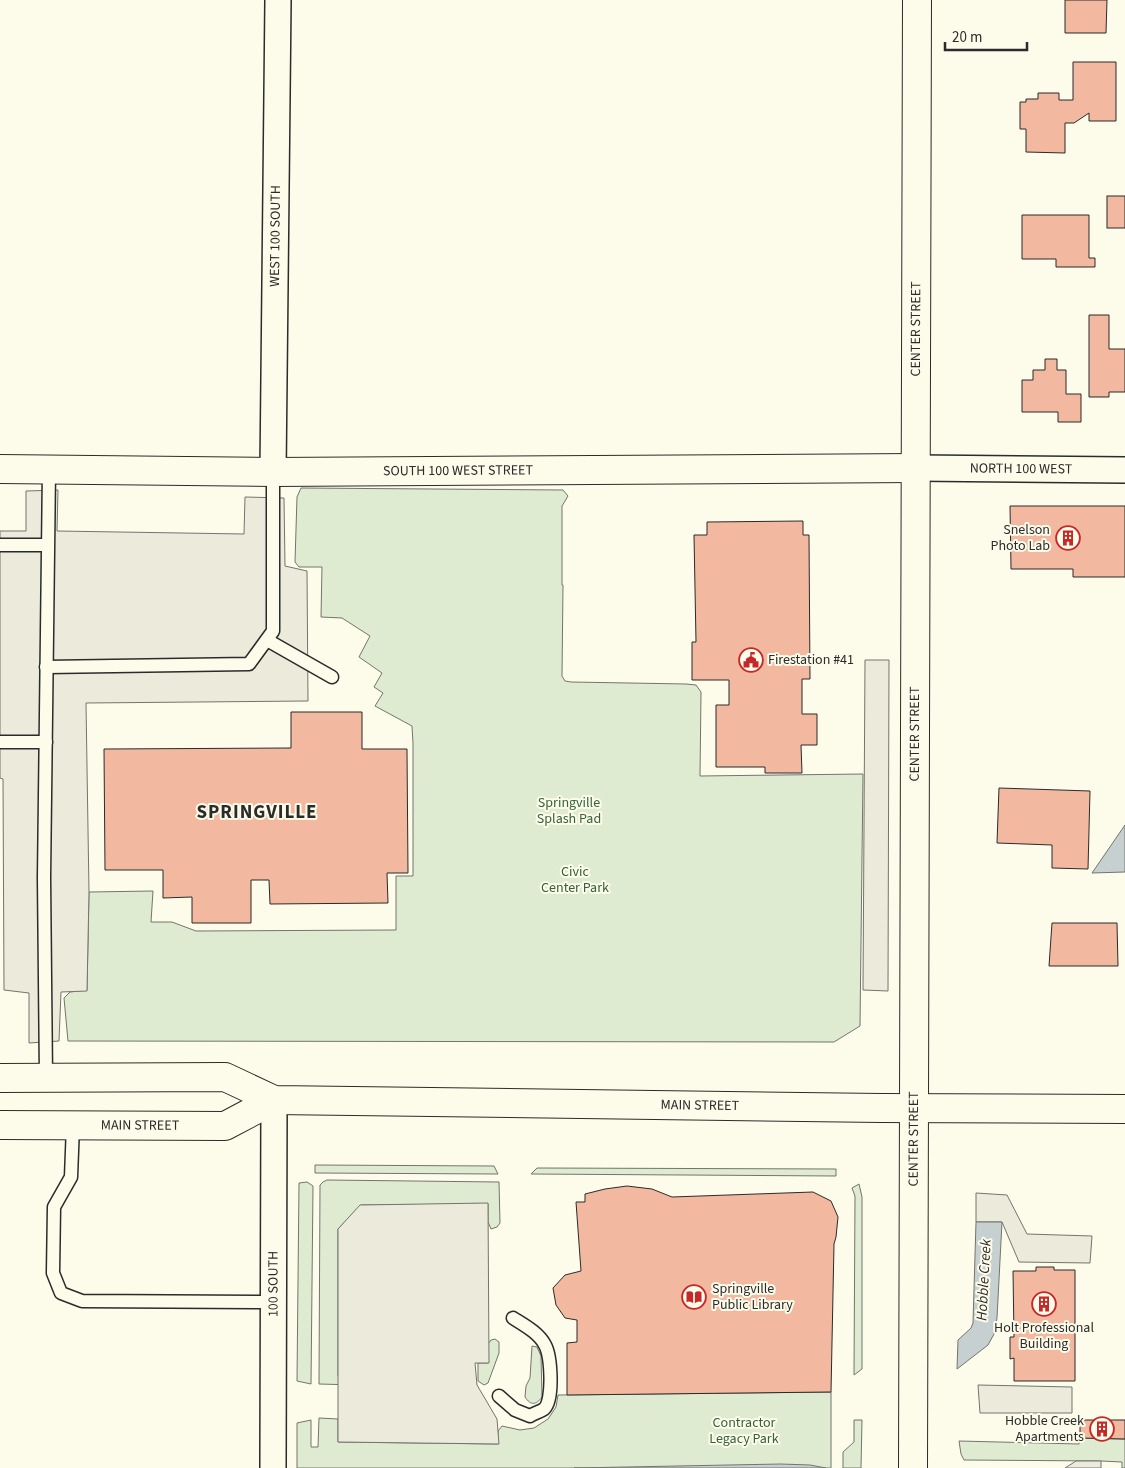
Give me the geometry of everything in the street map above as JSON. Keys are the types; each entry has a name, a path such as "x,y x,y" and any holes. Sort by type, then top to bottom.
{"street":[{"name":"WEST 100 SOUTH","path":"273,472 278,0"},
{"name":"CENTER STREET","path":"913,1468 917,0"},
{"name":"SOUTH 100 WEST STREET","path":"0,469 273,472 916,468"},
{"name":"NORTH 100 WEST","path":"916,468 1125,470"},
{"name":"MAIN STREET","path":"0,1078 225,1077 274,1100 1125,1109"},
{"name":"MAIN STREET","path":"0,1125 225,1126 274,1100"},
{"name":"100 SOUTH","path":"273,1468 274,1100"}],"lane":[{"path":"46,1078 44,1026 49,470"},
{"path":"46,667 249,664 273,631 273,472"},
{"path":"0,545 47,544"},
{"path":"266,640 332,677"},
{"path":"0,742 46,742"},
{"path":"73,1125 71,1177 54,1207 53,1273 61,1294 82,1302 274,1302"},
{"path":"499,1396 515,1410 530,1416 545,1408 550,1397 550,1361 545,1344 534,1332 513,1318"}],"green space":[{"name":"Civic Center Park","path":"301,488 563,490 568,496 562,506 562,676 565,681 696,685 701,692 700,776 863,774 860,1026 834,1042 68,1041 64,998 70,992 87,990 89,892 153,891 151,922 172,922 196,931 396,930 396,876 413,876 412,726 375,706 383,693 374,687 382,673 359,657 370,636 342,618 321,617 322,567 299,567 295,562 297,497"},
{"path":"315,1165 494,1166 498,1174 315,1173"},
{"path":"537,1168 836,1169 836,1176 531,1174"},
{"path":"327,1180 499,1182 500,1223 497,1227 491,1229 488,1222 488,1204 361,1205 338,1229 338,1376 356,1385 319,1384 320,1185"},
{"path":"307,1182 313,1186 311,1384 297,1381 299,1183"},
{"path":"859,1184 862,1197 862,1369 854,1375 855,1196 852,1188"},
{"path":"495,1339 499,1342 499,1353 488,1383 484,1385 478,1381 478,1363 488,1363 488,1344 491,1340"},
{"path":"532,1346 537,1347 541,1356 542,1397 538,1402 534,1403 529,1402 525,1397 526,1386 530,1378"},
{"name":"Contractor Legacy Park","path":"831,1392 831,1468 297,1468 297,1423 311,1420 311,1447 318,1447 319,1418 338,1419 338,1442 498,1444 498,1431 502,1426 520,1430 534,1428 548,1419 556,1407 558,1395"},
{"path":"854,1420 862,1420 861,1468 843,1468 843,1452 854,1442"},
{"path":"1080,1438 1125,1439 1125,1468 1122,1468 1122,1462 964,1460 959,1441 1079,1444"}],"shaded area":[{"path":"58,490 57,531 244,534 245,497 284,498 285,566 307,571 308,701 86,703 89,892 87,991 61,992 59,1041 29,1043 29,993 4,990 3,779 0,778 0,531 26,531 26,491"},
{"path":"865,660 889,660 888,991 863,990"},
{"path":"976,1193 1007,1195 1027,1234 1092,1236 1090,1263 1019,1262 1002,1222 976,1222"},
{"path":"488,1203 489,1363 475,1363 477,1385 497,1419 499,1444 338,1442 338,1229 360,1205"},
{"path":"978,1385 1072,1387 1072,1413 980,1413"},
{"path":"1076,1461 1101,1461 1101,1468 1065,1468"}],"water":[{"path":"1125,825 1125,872 1092,873"},
{"name":"Hobble Creek","path":"976,1222 1002,1222 997,1318 994,1334 988,1345 957,1369 958,1340 971,1328 973,1323"},
{"path":"810,1465 826,1468 574,1468"}],"building":[{"path":"1065,0 1107,0 1106,33 1065,33"},
{"path":"1073,62 1116,62 1116,121 1089,121 1089,113 1074,123 1065,123 1065,153 1026,152 1026,129 1020,129 1020,102 1026,102 1026,99 1038,99 1038,93 1059,93 1059,100 1073,100"},
{"path":"1107,196 1125,196 1125,228 1107,228"},
{"path":"1022,215 1089,215 1089,258 1095,258 1095,267 1056,267 1056,259 1022,259"},
{"path":"1089,315 1109,315 1109,349 1125,349 1125,392 1109,392 1109,397 1089,397"},
{"path":"1045,359 1057,359 1057,370 1066,370 1066,394 1081,394 1081,422 1058,422 1058,412 1022,412 1022,380 1033,380 1033,370 1045,370"},
{"name":"Snelson Photo Lab","path":"1010,506 1125,506 1125,577 1073,577 1073,569 1011,569"},
{"name":"Firestation #41","path":"803,521 803,535 809,535 810,679 802,679 802,714 817,714 817,745 801,745 802,773 765,773 765,767 716,767 716,705 729,705 729,680 692,680 692,642 696,642 694,535 707,535 707,522"},
{"path":"291,712 362,712 362,749 407,749 408,873 387,873 388,903 270,904 269,880 251,880 251,923 192,923 192,897 163,898 163,870 105,870 104,749 291,748"},
{"path":"999,788 1090,791 1088,869 1052,868 1052,845 997,843"},
{"path":"1052,923 1117,923 1118,966 1049,966"},
{"name":"Springville Public Library","path":"627,1186 652,1189 672,1197 813,1192 831,1201 838,1217 834,1244 831,1392 567,1395 567,1343 577,1342 577,1320 565,1318 556,1305 553,1288 565,1275 581,1271 576,1202 585,1202 585,1194"},
{"name":"Holt Professional Building","path":"1036,1267 1054,1267 1054,1270 1075,1270 1075,1381 1014,1381 1014,1358 1010,1359 1010,1337 1014,1337 1013,1271 1036,1271"},
{"name":"Hobble Creek Apartments","path":"1080,1420 1125,1420 1125,1439 1080,1438"}],"place":[{"name":"Snelson Photo Lab","path":"1068,538"},
{"name":"Firestation #41","path":"751,660"},
{"name":"Springville Public Library","path":"694,1297"},
{"name":"Holt Professional Building","path":"1044,1304"},
{"name":"Hobble Creek Apartments","path":"1102,1429"}],"district":[{"name":"SPRINGVILLE","path":"257,812"}],"park label":[{"name":"Springville Splash Pad","path":"569,812"}]}
